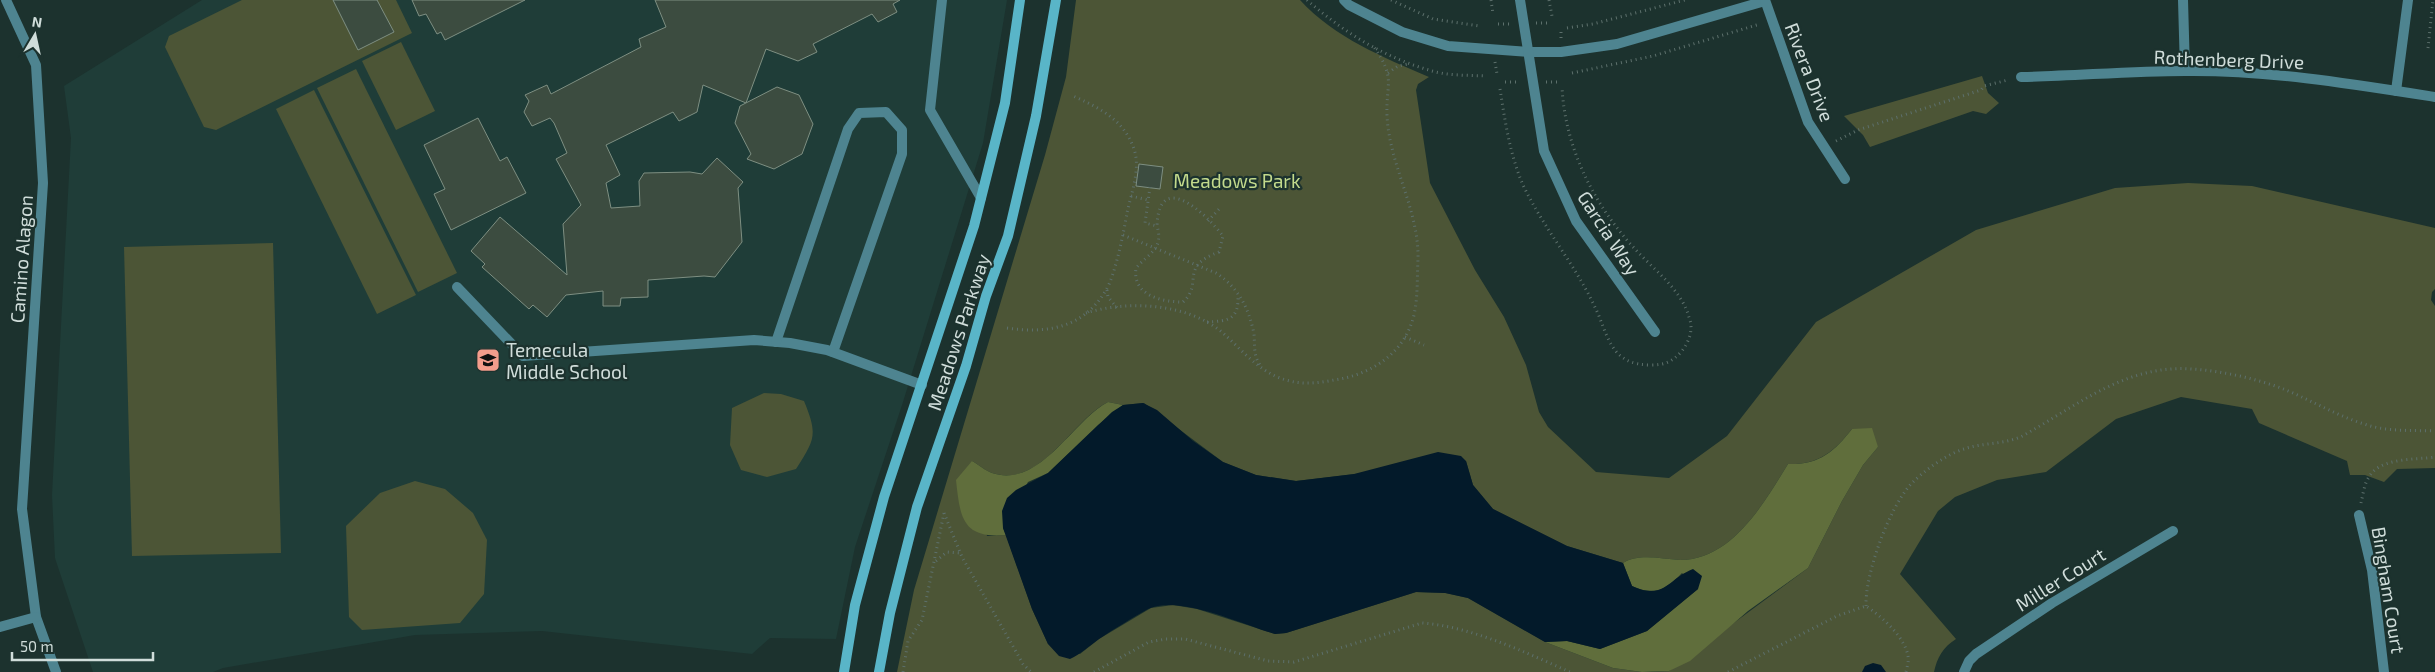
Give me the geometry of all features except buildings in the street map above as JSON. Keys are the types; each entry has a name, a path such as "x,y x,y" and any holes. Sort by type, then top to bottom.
{"main road":[{"name":"Meadows Parkway","path":"844,672 855,605 884,497 922,385 981,198 1005,104 1020,0"},
{"name":"Meadows Parkway","path":"879,672 890,613 917,507 966,366 986,296 1008,236 1036,116 1056,0"}],"street":[{"name":"Camino Alagon","path":"6,0 36,65 43,183 22,509 36,617 56,672"},
{"path":"942,0 930,110 981,198"},
{"path":"1344,0 1349,5 1402,32 1448,46 1528,52 1561,52 1617,44 1765,1"},
{"name":"Garcia Way","path":"1520,0 1544,151 1576,221 1655,332"},
{"path":"2183,0 2185,71"},
{"path":"2396,91 2408,0"},
{"name":"Rivera Drive","path":"1765,1 1808,122 1845,179"},
{"name":"Rothenberg Drive","path":"2021,77 2185,71 2257,74 2435,97"},
{"path":"776,342 848,128 859,113 886,112 902,130 902,154 833,352"},
{"path":"456,287 523,356 754,340 833,352 922,385"},
{"name":"Bingham Court","path":"2359,514 2372,570 2384,672"},
{"name":"Miller Court","path":"1964,672 1969,661 2052,603 2173,530"},
{"path":"0,627 36,617"}],"path":[{"path":"1307,0 1333,23 1374,47 1410,64 1430,71 1486,76"},
{"path":"1391,0 1433,19 1479,26"},
{"path":"1491,0 1493,14"},
{"path":"1549,0 1552,16"},
{"path":"1567,28 1602,22 1685,0"},
{"path":"2428,48 2433,0"},
{"path":"1572,73 1653,56 1772,21"},
{"path":"1086,313 1104,308 1153,307 1169,309 1207,322 1222,332 1261,367 1285,380 1306,384 1347,379 1386,361 1397,350 1414,317 1417,295 1418,255 1416,230 1396,158 1387,115 1388,73 1374,47"},
{"path":"1388,73 1398,66 1410,64"},
{"path":"1824,147 1858,130 1981,90 1984,86 2021,77"},
{"path":"1073,96 1101,108 1115,120 1128,137 1137,163 1123,235 1107,290 1108,297 1117,308"},
{"path":"1150,188 1145,223 1157,226"},
{"path":"1131,196 1148,200"},
{"path":"1171,199 1185,200 1197,208 1208,222 1224,236 1220,249 1196,265 1192,273 1190,297 1183,302 1158,300 1137,286 1136,268 1157,249 1159,241 1157,226 1157,211 1162,203 1171,199"},
{"path":"1208,222 1220,208"},
{"path":"1123,235 1196,265 1230,282 1247,307 1254,335 1256,359 1261,367"},
{"path":"1008,328 1032,332 1070,325 1086,313 1107,290"},
{"path":"1207,322 1226,321 1234,315 1238,306 1238,293"},
{"path":"1405,337 1424,346"},
{"path":"1866,606 1867,581 1877,550 1895,509 1910,485 1947,457 1964,449 2023,436 2090,395 2113,383 2137,375 2167,370 2190,369 2228,373 2280,388 2364,424 2387,430 2435,431"},
{"path":"2359,514 2366,482 2373,471 2385,464 2435,458"},
{"path":"902,672 908,641 922,620 944,513 960,553 1023,664 1031,672"},
{"path":"934,563 941,555 947,552 960,553"},
{"path":"1728,672 1837,616 1866,606"},
{"path":"1866,606 1878,614 1903,642 1908,657 1906,672"},
{"path":"1094,672 1149,642 1166,639 1185,639 1268,661 1294,662 1422,623 1460,630 1526,653 1570,672"}],"shaded area":[{"name":"Temecula Middle School","path":"202,0 1007,0 983,143 903,402 855,547 836,639 770,638 752,654 542,631 415,635 223,668 213,672 93,672 55,558 52,495 71,138 64,86"}],"green space":[{"path":"242,0 396,0 412,33 216,130 204,127 165,47 169,36"},
{"name":"Meadows Park","path":"1076,0 1300,0 1328,25 1344,36 1377,54 1429,77 1418,84 1416,90 1430,183 1475,270 1504,317 1526,365 1539,412 1548,427 1596,472 1669,478 1727,436 1816,322 1976,230 2115,188 2188,183 2252,186 2435,228 2435,289 2432,292 2431,300 2435,306 2435,468 2397,469 2384,482 2365,475 2350,475 2347,461 2259,423 2252,409 2181,397 2116,419 2046,472 1997,480 1955,497 1938,511 1900,574 1956,639 1941,653 1934,672 1651,672 1669,671 1808,568 1842,501 1863,465 1878,447 1852,429 1825,456 1799,464 1788,464 1757,512 1731,540 1715,550 1699,557 1680,560 1643,557 1623,563 1567,546 1493,509 1473,485 1466,461 1296,481 1256,475 1223,462 1144,403 1123,405 1108,402 1094,411 1040,463 1026,471 1010,475 992,473 972,461 987,536 1006,535 1032,609 1048,644 1080,654 1099,639 1151,608 1173,605 1197,609 1275,634 1286,633 1416,592 1446,593 1468,598 1545,642 1613,668 1642,672 897,672 914,590 1045,155 1066,77"},
{"path":"401,42 435,111 396,130 362,61"},
{"path":"356,69 457,273 418,292 317,88"},
{"path":"1982,76 1988,93 1999,103 1986,114 1973,111 1870,147 1863,135 1844,116"},
{"path":"314,90 416,295 377,314 276,109"},
{"path":"273,243 281,553 132,556 124,247"},
{"path":"764,393 781,394 804,401 813,430 811,443 796,469 767,477 741,470 730,445 732,408"},
{"path":"1108,402 1123,405 1098,425 1048,473 1028,482 1003,528 1006,535 980,533 966,523 959,505 956,480 972,461 992,473 1009,475 1025,471 1040,463 1081,423"},
{"path":"1872,428 1878,447 1863,465 1842,501 1808,568 1748,611 1690,661 1669,671 1642,672 1613,668 1545,642 1567,641 1600,649 1647,631 1698,589 1682,573 1671,584 1659,590 1647,591 1640,589 1632,586 1623,563 1643,557 1680,560 1699,557 1715,550 1731,540 1757,512 1788,464 1809,462 1825,456 1852,429"},
{"path":"415,481 445,489 473,513 487,540 484,594 460,623 362,630 349,617 346,526 380,493"}],"water":[{"path":"1143,403 1157,410 1193,441 1223,462 1256,475 1296,481 1354,474 1438,452 1461,456 1466,461 1473,485 1493,509 1567,546 1623,563 1632,586 1643,590 1659,590 1693,569 1702,576 1698,589 1647,631 1600,649 1567,641 1545,642 1468,598 1445,593 1416,592 1286,633 1275,634 1211,612 1176,605 1161,605 1148,609 1136,616 1070,659 1059,656 1048,644 1032,609 1003,528 1002,511 1007,498 1016,490 1048,473 1112,412 1123,405"},
{"path":"1873,663 1881,665 1886,672 1862,672 1865,666"}],"place":[{"name":"Temecula Middle School","path":"488,360"}]}
